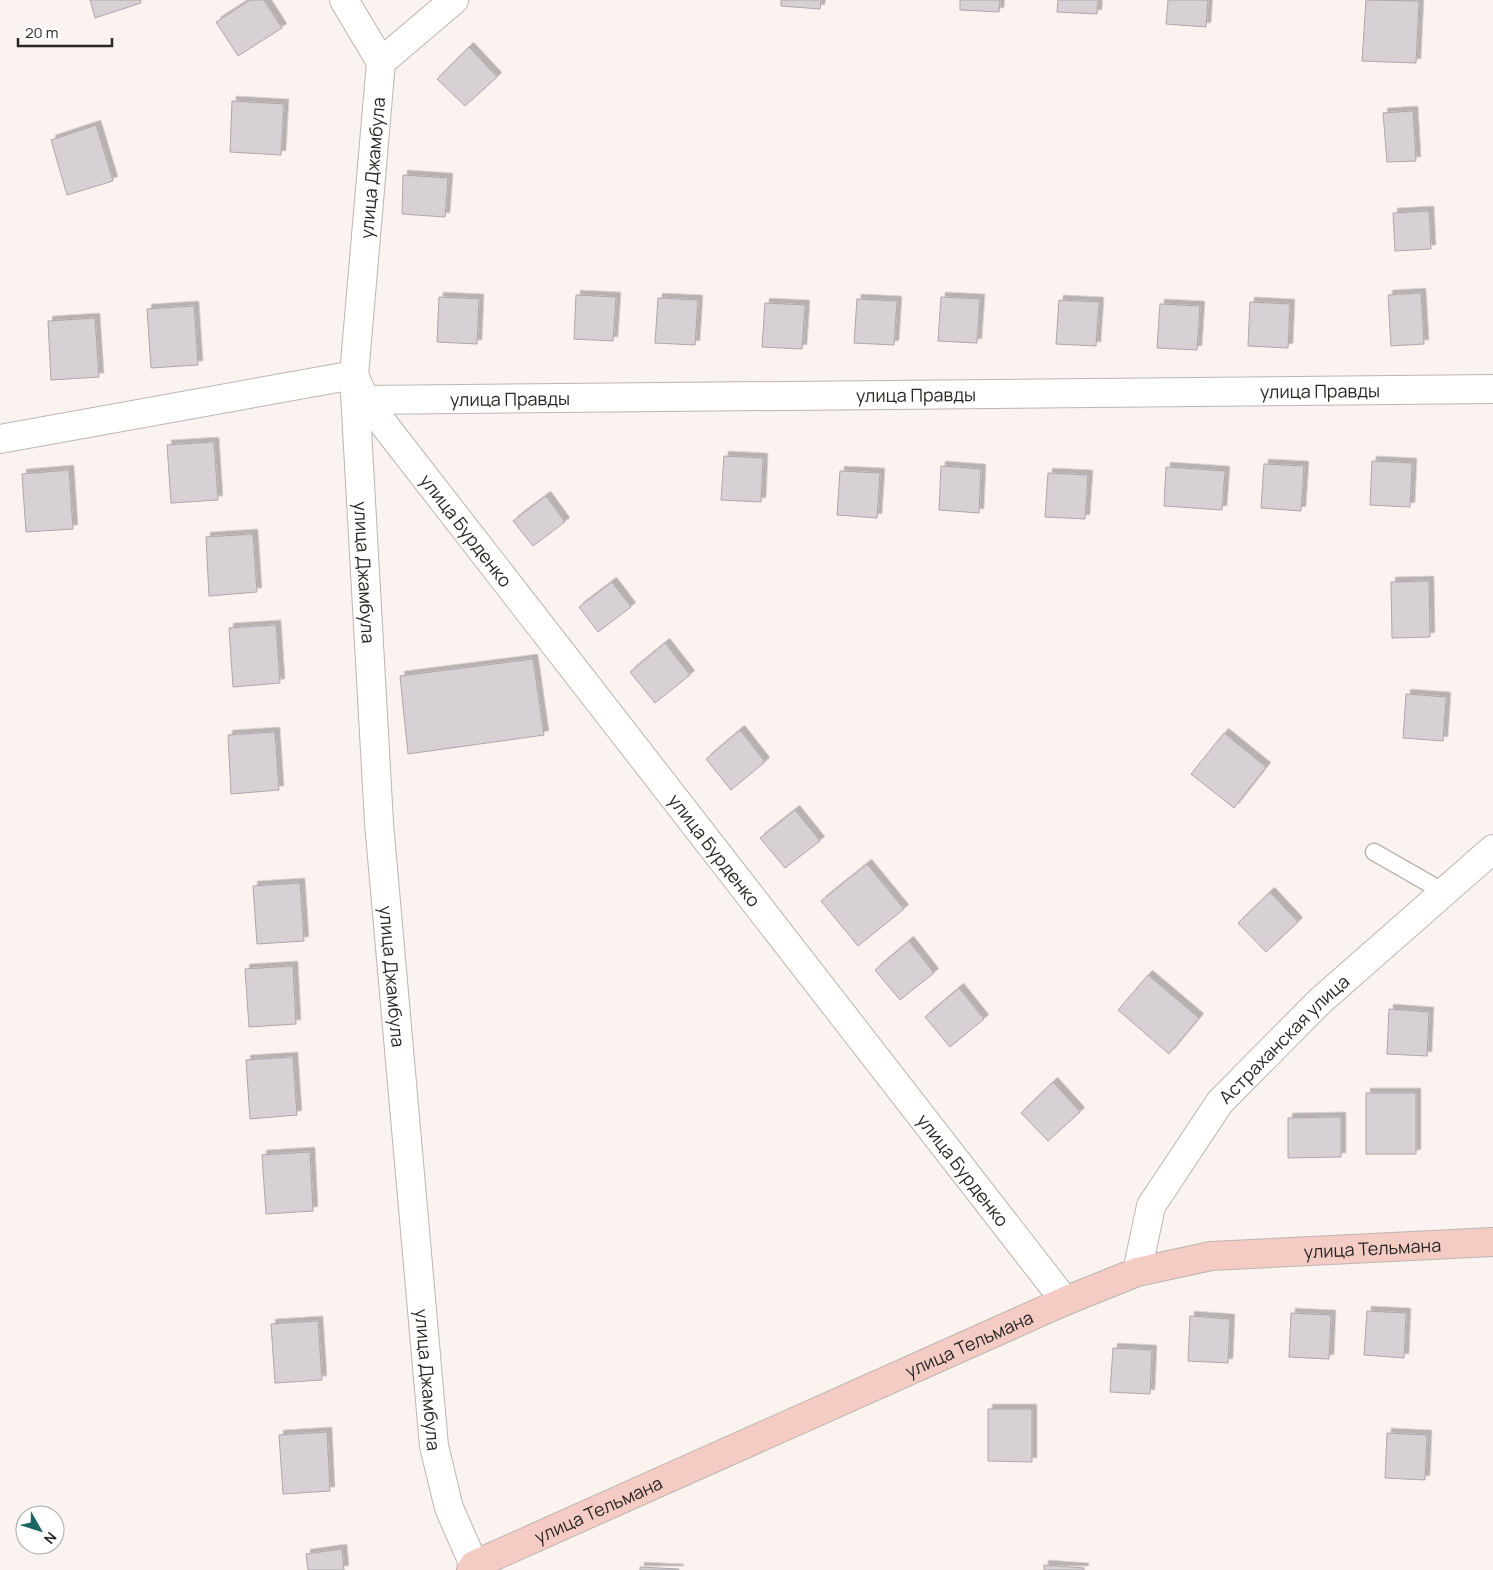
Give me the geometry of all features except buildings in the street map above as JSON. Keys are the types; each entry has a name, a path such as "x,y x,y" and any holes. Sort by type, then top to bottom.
{"main road":[{"name":"улица Тельмана","path":"473,1567 1065,1301 1137,1272 1211,1256 1493,1242"}],"street":[{"path":"344,0 381,62 454,0"},
{"name":"улица Джамбула","path":"381,62 354,375 380,823 434,1446 449,1508 473,1567"},
{"path":"0,439 354,375 365,400"},
{"name":"улица Правды","path":"365,400 1493,389"},
{"name":"улица Бурденко","path":"365,400 1065,1301"},
{"name":"Астраханская улица","path":"1137,1272 1151,1206 1220,1102 1319,1002 1493,849"}],"lane":[{"path":"1374,852 1444,892"}]}
